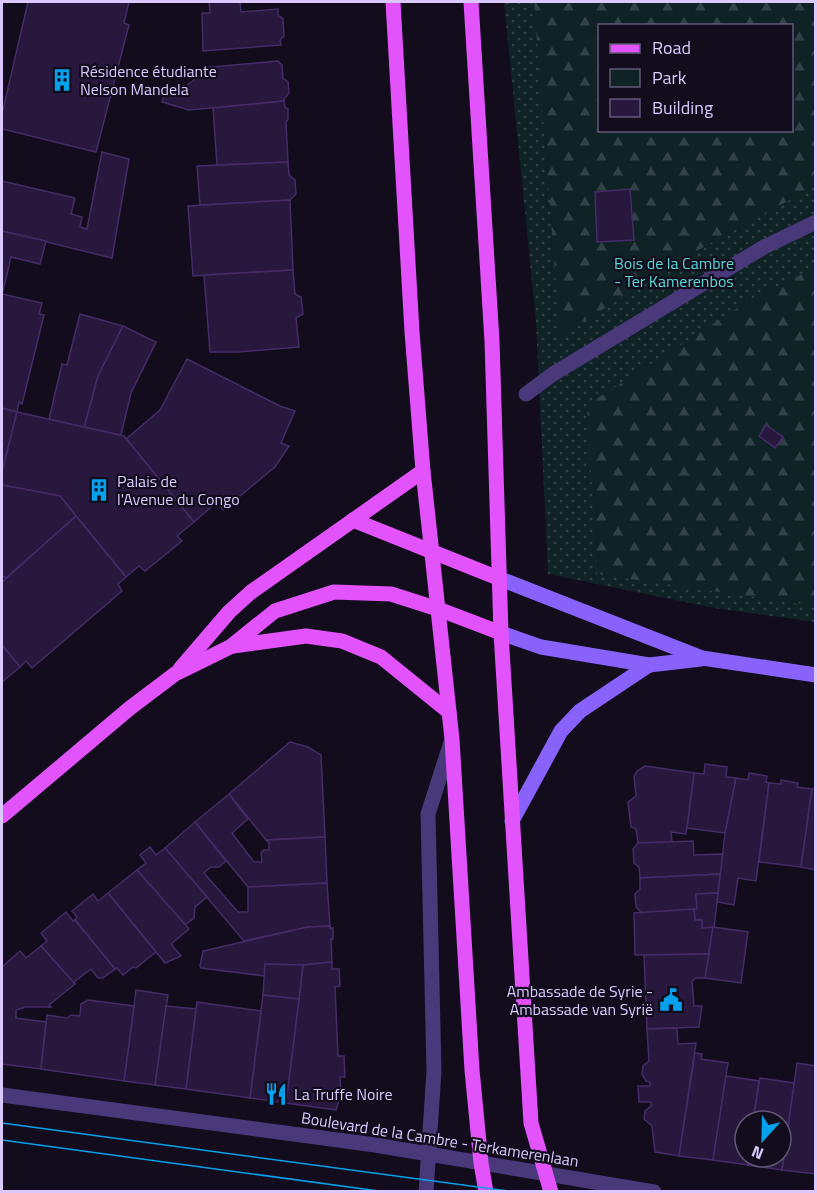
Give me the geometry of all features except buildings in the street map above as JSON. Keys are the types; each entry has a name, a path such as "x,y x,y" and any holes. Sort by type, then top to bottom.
{"main road":[{"path":"393,2 412,332 423,471 452,739 472,1070 486,1191"},
{"path":"471,2 492,341 498,578 531,1123 552,1191"},
{"path":"175,674 244,598 423,471"},
{"path":"353,520 702,658 816,675"},
{"path":"2,816 130,708 175,674 230,647 275,611 334,592 391,594 541,647 649,665 702,658"},
{"path":"230,647 306,636 342,641 381,657 449,712"},
{"path":"512,821 561,731 580,711 649,665"}],"street":[{"path":"526,394 553,374 764,247 816,222"},
{"path":"426,1190 434,1071 428,814 452,739"},
{"name":"Boulevard de la Cambre - Terkamerenlaan","path":"2,1095 375,1145 654,1191"}],"green space":[{"name":"Bois de la Cambre - Ter Kamerenbos","path":"504,2 815,2 815,622 714,608 548,574 536,322"},
{"path":"534,2 815,2 815,186 691,254 560,336"},
{"path":"815,268 815,606 597,574 587,405 753,298"}],"tram line":[{"path":"2,1123 515,1192"},
{"path":"2,1140 386,1192"}],"place":[{"name":"Résidence étudiante Nelson Mandela","path":"62,80"},
{"name":"Palais de l'Avenue du Congo","path":"99,490"},
{"name":"Ambassade de Syrie - Ambassade van Syrië","path":"671,1000"},
{"name":"La Truffe Noire","path":"276,1094"}]}
